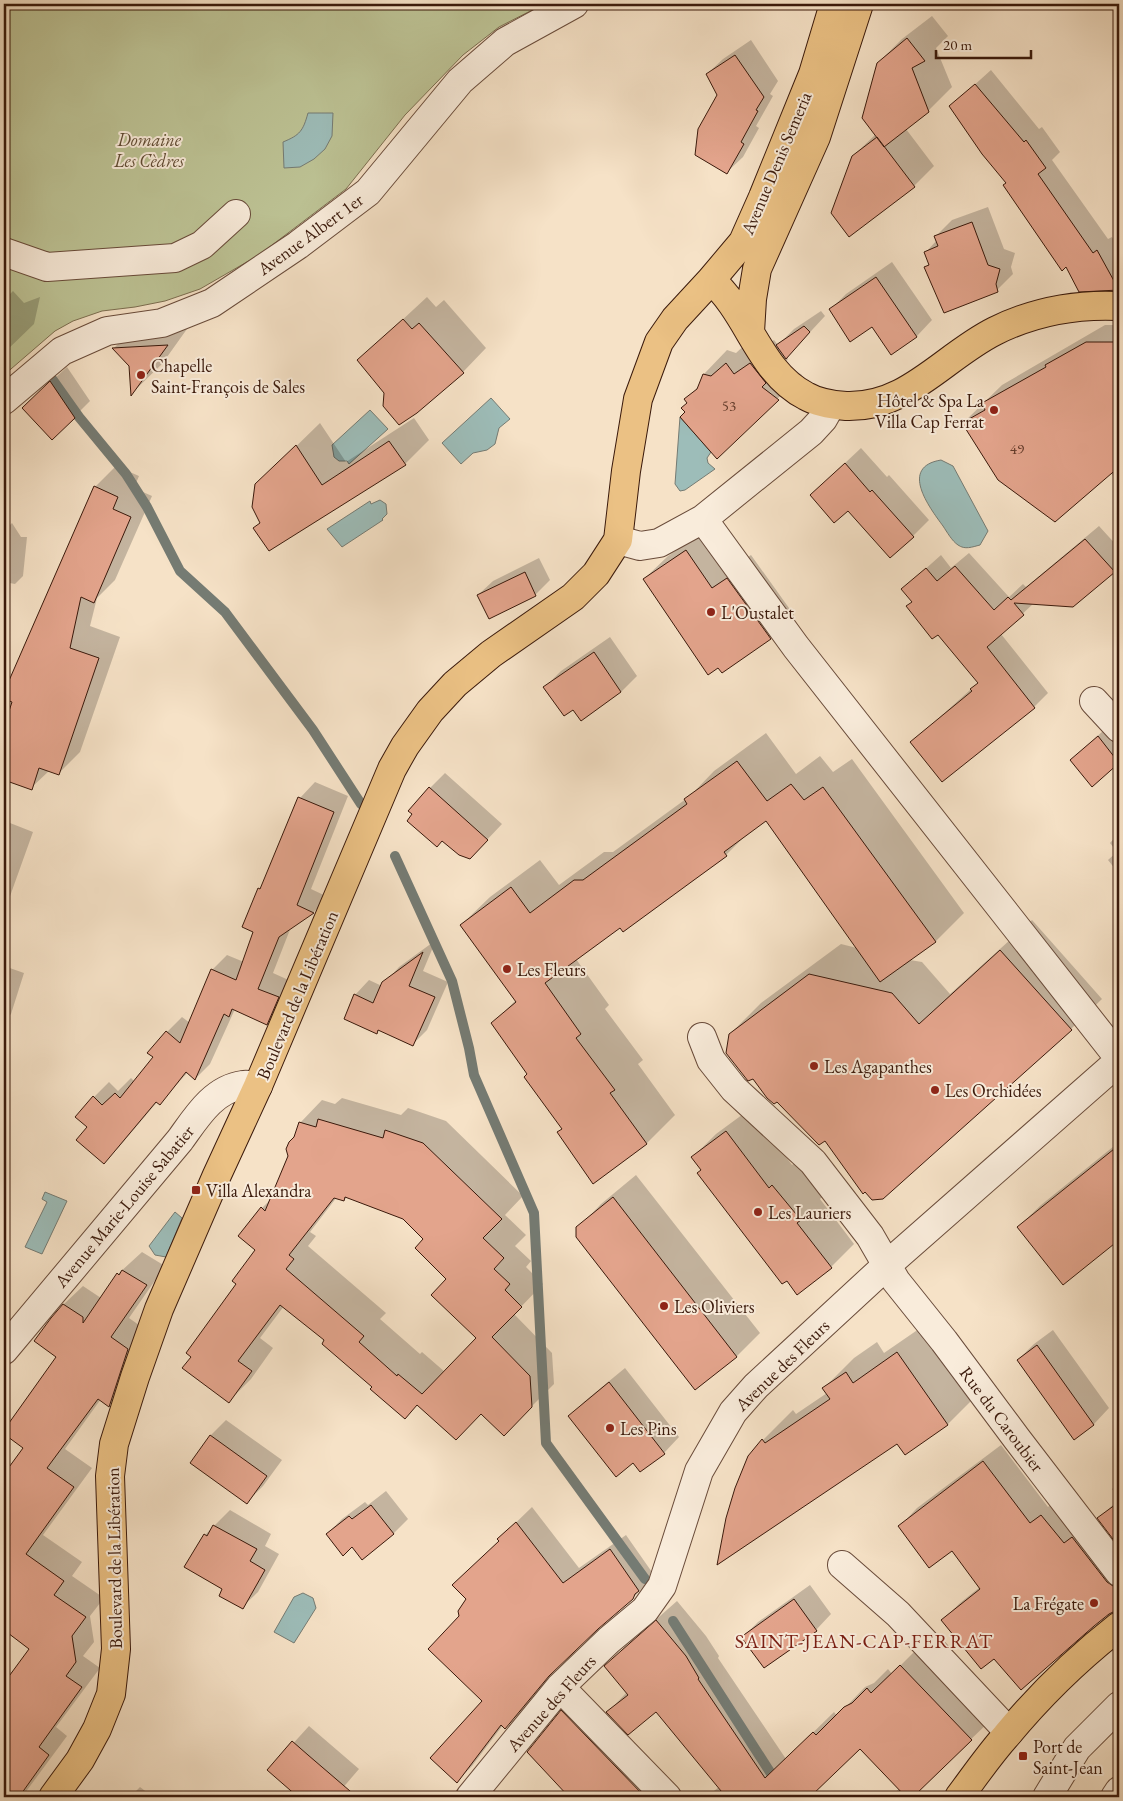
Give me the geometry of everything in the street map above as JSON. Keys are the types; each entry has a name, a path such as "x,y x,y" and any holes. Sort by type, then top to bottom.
{"main road":[{"name":"Avenue Denis Semeria","path":"711,280 743,242 764,197 804,132 813,74 834,4"},
{"name":"Avenue Denis Semeria","path":"750,332 752,299 757,269 804,132 859,4"},
{"path":"711,280 721,288 770,366 784,380 806,396 831,405 860,406 886,401 909,390 994,332 1024,318 1059,310 1095,305 1119,306"},
{"name":"Boulevard de la Libération","path":"53,1797 80,1760 97,1729 111,1694 116,1650 110,1476 114,1444 135,1377 159,1309 258,1086 392,769 405,746 430,711 455,684 491,654 573,597 596,574 618,540 626,472 638,399 659,342 675,319 711,280"},
{"path":"959,1797 1009,1732 1082,1658 1119,1626"}],"street":[{"name":"Avenue Albert 1er","path":"4,400 62,351 107,331 162,323 212,303 298,245 368,192 460,81 505,42 574,4"},
{"path":"4,252 47,267 175,258 202,245 236,214"},
{"path":"618,540 640,546 659,543 703,519 811,432 823,419 831,405"},
{"path":"703,519 796,648 1119,1059"},
{"path":"1094,701 1119,728"},
{"name":"Rue du Caroubier","path":"702,1036 711,1060 734,1089 812,1162 870,1236 896,1281 944,1341 1119,1572"},
{"name":"Avenue des Fleurs","path":"470,1797 560,1687 609,1640 645,1610 662,1586 699,1471 733,1412 756,1386 888,1265 1119,1059"},
{"name":"Avenue Marie-Louise Sabatier","path":"4,1350 180,1140 204,1108 223,1092 243,1085 258,1086"},
{"path":"842,1565 898,1614 1009,1732"},
{"path":"560,1687 667,1797"},
{"path":"1048,1797 1077,1748 1119,1706"},
{"path":"1115,1797 1119,1791"}],"green space":[{"name":"Domaine Les Cèdres","path":"4,4 544,4 499,27 463,55 405,115 346,189 259,255 200,289 165,301 102,311 73,321 55,331 4,375"}],"water":[{"path":"308,113 333,113 332,136 325,149 314,159 300,167 284,168 283,142 300,132"},
{"path":"491,398 510,419 499,428 495,444 487,450 473,453 461,464 442,443"},
{"path":"370,410 388,429 349,464 347,461 339,461 334,457 332,445"},
{"path":"680,417 711,452 707,458 708,463 715,469 685,490 680,491 675,484"},
{"path":"941,460 953,466 988,531 980,545 966,548 956,543 925,499 919,479 922,471 928,464"},
{"path":"380,500 386,504 387,514 383,520 342,547 327,529 370,501 371,504"},
{"path":"45,1192 67,1201 42,1254 25,1247 47,1202 42,1199"},
{"path":"175,1212 182,1218 166,1257 155,1255 149,1246"},
{"path":"303,1593 313,1598 316,1608 294,1643 274,1632 294,1597"}],"building":[{"path":"907,38 925,61 912,68 929,112 884,147 862,118 877,63"},
{"path":"735,55 764,97 741,142 744,144 727,174 695,155 698,129 717,95 706,74"},
{"path":"975,84 1024,142 1026,140 1046,168 1038,174 1093,253 1097,250 1119,290 1079,292 1066,267 1062,271 1003,185 1006,183 982,154 949,106"},
{"path":"877,137 915,187 849,237 831,213 852,156"},
{"path":"972,222 988,265 1000,269 996,284 998,292 944,313 924,267 929,265 924,252 938,246 934,236"},
{"path":"876,277 917,337 891,355 872,327 850,342 829,309"},
{"path":"403,319 412,329 419,323 464,373 417,413 399,425 383,406 384,393 357,360"},
{"path":"804,326 810,332 786,359 776,345"},
{"path":"1086,342 1119,342 1119,467 1055,522 998,480 962,423 985,410 982,403"},
{"name":"Chapelle Saint-François de Sales","path":"168,345 131,396 129,366 112,348"},
{"path":"726,363 734,374 750,363 766,383 762,387 779,400 717,459 680,417 685,412 681,408 687,403 684,399 697,389 703,374 711,376"},
{"path":"50,381 75,418 52,440 22,408"},
{"path":"389,441 406,465 269,551 253,528 260,523 252,507 255,484 296,445 322,485"},
{"path":"845,463 914,537 890,558 848,511 834,523 810,495"},
{"path":"94,486 118,497 113,509 131,517 94,603 81,597 70,648 99,658 59,775 39,768 32,790 4,780 4,726 12,702 4,699 4,692"},
{"path":"1085,539 1115,572 1073,607 1014,603 1024,615 987,647 1035,708 942,782 910,742 972,691 970,689 978,683 938,635 932,639 906,606 912,602 901,589 926,568 937,581 955,566 994,610 1008,597 1011,600"},
{"name":"L'Oustalet","path":"686,550 712,588 727,578 771,639 722,673 718,668 708,675 643,579"},
{"path":"525,572 536,596 489,619 477,595"},
{"path":"594,652 621,692 581,721 573,710 564,716 543,687"},
{"path":"1098,736 1119,763 1092,787 1070,760"},
{"name":"Les Fleurs","path":"737,761 767,801 791,784 804,800 823,787 936,942 880,982 766,821 724,852 727,856 623,932 620,928 545,983 581,1034 576,1038 615,1090 610,1093 647,1144 593,1184 557,1132 562,1129 524,1077 527,1074 491,1023 516,1002 460,925 511,887 530,913 574,880 583,880 687,804 684,799"},
{"path":"429,787 488,840 470,859 459,855 442,841 437,847 407,821 412,814 408,811"},
{"path":"298,797 334,812 297,905 314,913 279,937 258,989 279,997 267,1025 232,1009 229,1017 224,1014 195,1080 186,1072 160,1105 156,1102 104,1164 76,1140 87,1127 75,1117 93,1096 102,1105 115,1093 120,1098 153,1057 147,1053 166,1031 180,1043 211,969 236,980 253,932 242,927"},
{"path":"1000,950 1072,1030 883,1199 872,1200 865,1192 863,1194 825,1141 819,1145 777,1102 774,1104 767,1098 753,1079 748,1081 726,1053 729,1034 809,974 892,993 919,1024"},
{"path":"423,952 409,986 435,997 413,1046 378,1030 377,1034 344,1019 354,994 373,1003 382,982"},
{"path":"318,1119 383,1138 385,1130 423,1143 502,1219 483,1238 504,1258 494,1269 510,1284 505,1290 522,1307 492,1337 530,1376 532,1407 504,1436 481,1414 456,1440 417,1405 405,1419 370,1389 372,1387 322,1344 324,1340 280,1305 238,1361 252,1371 229,1403 182,1368 191,1357 186,1353 236,1284 232,1281 255,1250 238,1236 261,1207 265,1211 288,1156 286,1149 294,1137 299,1122 316,1127","holes":["345,1197 403,1219 423,1239 415,1248 446,1279 431,1295 476,1338 422,1394 398,1374 397,1376 359,1342 364,1336 286,1269 294,1259 289,1255 334,1198 344,1201"]},
{"name":"Les Lauriers","path":"726,1131 769,1188 772,1185 801,1220 797,1223 832,1268 797,1295 787,1281 782,1284 697,1173 701,1170 691,1157"},
{"path":"1119,1145 1119,1240 1063,1285 1017,1227"},
{"name":"Les Oliviers","path":"613,1197 737,1357 695,1390 576,1237 576,1227"},
{"path":"122,1270 147,1285 111,1337 128,1349 109,1407 98,1399 47,1468 74,1487 26,1554 64,1581 54,1595 86,1617 72,1636 76,1662 66,1676 82,1687 39,1747 49,1755 19,1797 4,1797 4,1683 29,1649 4,1630 4,1474 23,1448 4,1434 4,1430 56,1357 34,1341 63,1304 83,1317 83,1323 117,1273 119,1275"},
{"path":"1037,1345 1094,1425 1074,1440 1017,1360"},
{"path":"897,1352 948,1425 905,1455 897,1444 717,1565 726,1518 735,1488 748,1456 762,1439 765,1443 830,1399 822,1388 846,1372 853,1383"},
{"name":"Les Pins","path":"609,1382 665,1454 640,1472 633,1463 616,1477 568,1416"},
{"path":"210,1435 267,1476 247,1504 190,1463"},
{"path":"983,1461 1030,1523 1041,1515 1064,1543 1072,1537 1107,1582 1119,1587 1119,1609 1094,1626 1021,1690 994,1659 981,1669 941,1620 980,1589 952,1551 929,1568 898,1526"},
{"path":"1119,1502 1119,1547 1097,1518"},
{"path":"371,1505 394,1534 362,1560 352,1547 343,1556 326,1534 349,1516 352,1519"},
{"path":"516,1522 563,1583 610,1549 639,1591 633,1599 598,1629 549,1676 505,1729 501,1725 457,1783 430,1758 482,1701 428,1649 459,1616 458,1611 466,1599 452,1585 499,1541 497,1539"},
{"path":"213,1525 257,1549 250,1561 265,1570 243,1609 219,1596 222,1589 184,1567 204,1534 207,1536"},
{"path":"794,1599 817,1631 764,1668 741,1637"},
{"path":"656,1620 686,1656 698,1679 765,1778 813,1732 816,1735 844,1707 852,1703 867,1688 871,1693 900,1665 972,1740 913,1797 906,1797 860,1749 810,1797 726,1797 656,1712 628,1735 606,1712 628,1695 604,1666"},
{"path":"561,1710 645,1797 569,1797 527,1752"},
{"path":"292,1741 357,1797 298,1797 267,1770"}],"waterway":[{"path":"52,379 79,417 126,474 147,507 180,571 225,612 313,730 361,804"},
{"path":"395,856 452,981 474,1075 534,1213 546,1443 645,1579"},
{"path":"673,1621 786,1797"}],"place":[{"name":"Chapelle Saint-François de Sales","path":"141,375"},
{"name":"Hôtel & Spa La Villa Cap Ferrat","path":"994,410"},
{"name":"L'Oustalet","path":"711,612"},
{"name":"Les Fleurs","path":"507,969"},
{"name":"Les Agapanthes","path":"814,1066"},
{"name":"Les Orchidées","path":"935,1090"},
{"name":"Villa Alexandra","path":"196,1190"},
{"name":"Les Lauriers","path":"758,1212"},
{"name":"Les Oliviers","path":"664,1306"},
{"name":"Les Pins","path":"610,1428"},
{"name":"La Frégate","path":"1094,1603"},
{"name":"Port de Saint-Jean","path":"1023,1756"}],"district":[{"name":"SAINT-JEAN-CAP-FERRAT","path":"864,1641"}]}
